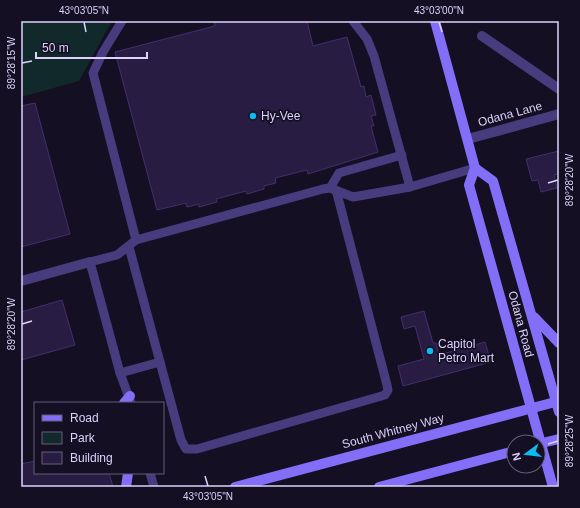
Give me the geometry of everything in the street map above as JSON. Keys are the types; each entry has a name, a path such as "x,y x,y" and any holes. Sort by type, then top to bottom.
{"street":[{"path":"435,21 476,168"},
{"path":"482,36 559,89"},
{"name":"Odana Lane","path":"468,139 559,114"},
{"name":"Odana Road","path":"537,434 531,407 469,185 476,168 493,181 558,401 559,412"},
{"path":"21,281 90,262"},
{"path":"533,316 559,343"},
{"name":"South Whitney Way","path":"235,487 558,401"},
{"path":"546,442 559,439"},
{"path":"379,487 506,453"},
{"name":"Odana Road","path":"546,466 553,487"},
{"path":"126,487 128,474"}],"lane":[{"path":"122,21 103,52 93,73 136,240"},
{"path":"353,21 367,39 374,56 410,187"},
{"path":"129,247 181,440 186,449 191,450 381,398 388,390 387,385 333,189 339,173 402,154"},
{"path":"128,401 90,262 117,255 136,240 287,197 333,189 353,197 410,187 476,168"},
{"path":"120,373 160,362"},
{"path":"150,474 154,487"}],"green space":[{"path":"21,21 112,21 79,81 21,97"}],"building":[{"name":"Hy-Vee","path":"214,21 307,21 313,46 347,37 361,87 364,86 366,97 371,95 376,115 371,116 374,126 371,126 378,152 308,174 307,170 275,178 276,183 264,186 264,189 247,194 246,191 216,199 217,202 199,207 199,204 187,207 186,203 157,210 115,52 215,26"},
{"path":"35,103 70,234 21,247 21,106"},
{"path":"559,151 559,174 554,175 557,188 541,192 538,180 532,181 526,159"},
{"path":"62,300 75,345 21,360 21,312"},
{"path":"424,311 433,343 436,343 439,355 485,342 491,362 403,386 398,366 424,359 415,326 404,329 401,317"},
{"path":"34,461 34,474 109,474 113,487 21,487 21,464"}],"place":[{"name":"Hy-Vee","path":"253,116"},
{"name":"Capitol Petro Mart","path":"430,351"}]}
